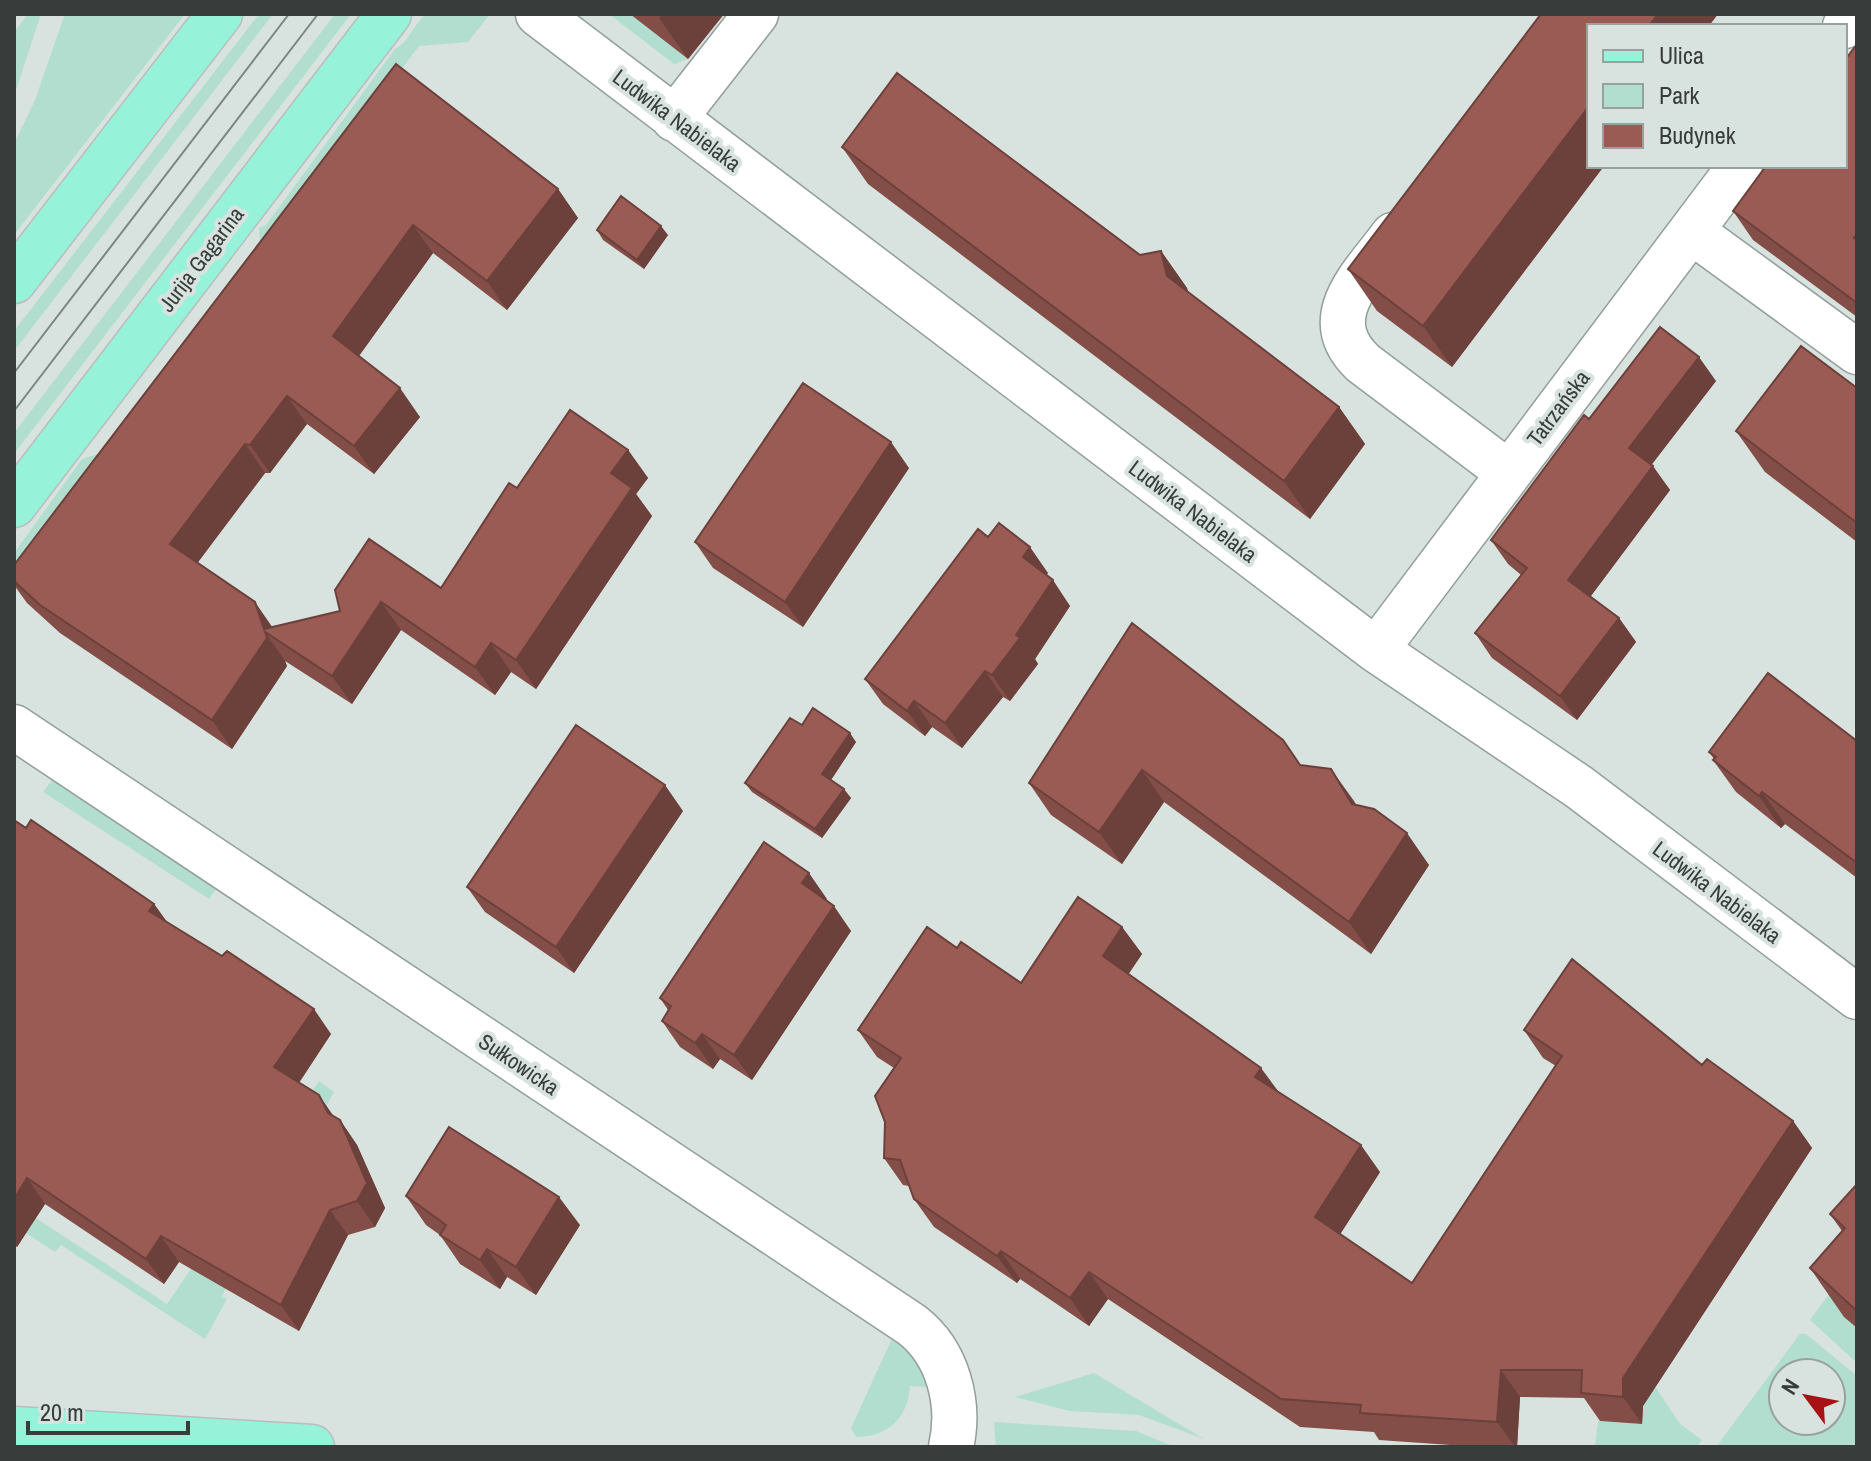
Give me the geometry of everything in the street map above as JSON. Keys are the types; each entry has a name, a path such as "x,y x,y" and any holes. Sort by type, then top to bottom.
{"main road":[{"path":"14,281 220,14"},
{"name":"Jurija Gagarina","path":"14,505 389,14"},
{"path":"14,1429 312,1447"}],"street":[{"name":"Ludwika Nabielaka","path":"538,14 1376,650 1579,787 1857,997"},
{"path":"674,119 756,14"},
{"name":"Tatrzańska","path":"1376,650 1738,168"},
{"path":"1418,203 1346,301 1342,330 1346,342 1363,363 1509,473"},
{"path":"1691,231 1857,352"},
{"name":"Sułkowicka","path":"14,727 912,1325 936,1349 950,1385 955,1423 951,1447"}],"green space":[{"path":"28,14 41,14 14,96 14,32"},
{"path":"65,14 185,14 14,235 14,144 35,100"},
{"path":"259,14 273,14 14,351 14,331"},
{"path":"335,14 351,14 14,454 14,433"},
{"path":"426,14 490,14 468,42 419,46 261,254 259,228 266,225 395,49"},
{"path":"609,14 630,14 688,59 674,64"},
{"path":"104,452 14,578 14,553 82,459"},
{"path":"52,780 59,780 219,884 209,899 43,792"},
{"path":"319,1081 334,1092 246,1258 242,1256 222,1296 227,1299 205,1339 61,1245 55,1252 26,1233 36,1218 167,1304"},
{"path":"1832,1290 1845,1317 1857,1328 1857,1363 1810,1320"},
{"path":"894,1334 913,1351 927,1387 910,1386 905,1407 887,1429 878,1434 856,1437 851,1428"},
{"path":"1800,1334 1806,1334 1834,1357 1783,1357"},
{"path":"1610,1358 1656,1388 1680,1424 1702,1440 1697,1447 1595,1447 1598,1421 1642,1424 1643,1386"},
{"path":"1847,1368 1857,1376 1857,1447 1716,1447 1767,1378 1767,1437 1847,1437"},
{"path":"1094,1373 1204,1439 1139,1415 1070,1411 1015,1397"},
{"path":"994,1422 1136,1431 1175,1447 996,1447"}],"building":[{"path":"1541,14 1658,14 1650,24 1587,24 1587,109 1423,326 1348,269"},
{"path":"1857,44 1857,234 1854,238 1857,240 1857,303 1733,211 1765,168 1847,168 1847,57"},
{"path":"396,64 558,189 487,281 413,225 333,336 400,388 354,446 287,396 250,445 245,444 170,544 255,602 264,629 340,611 335,590 369,539 441,588 509,483 517,488 570,410 628,450 611,473 632,488 516,660 491,643 475,667 381,602 332,676 265,632 267,638 212,720 40,605 14,581 14,565"},
{"path":"897,73 1140,255 1161,251 1167,276 1339,407 1284,481 842,147"},
{"path":"621,196 661,226 637,260 597,230"},
{"path":"1660,327 1699,357 1629,448 1653,466 1568,580 1619,618 1560,696 1475,633 1527,568 1491,540 1584,415 1589,419"},
{"path":"1801,346 1857,388 1857,523 1736,431"},
{"path":"803,383 891,442 785,602 695,542"},
{"path":"999,523 1030,547 1023,557 1053,580 1016,635 1020,638 992,675 985,671 945,723 914,701 907,711 865,679 978,529 988,537"},
{"path":"1132,623 1283,740 1300,765 1331,769 1352,804 1374,809 1407,833 1349,922 1142,770 1099,832 1029,783"},
{"path":"1768,673 1857,741 1857,863 1762,792 1759,796 1713,760 1716,757 1709,752"},
{"path":"813,708 850,733 822,774 844,789 815,829 745,783 790,718 802,725"},
{"path":"576,725 665,785 556,947 467,887"},
{"path":"14,820 26,828 31,820 154,904 149,911 222,956 227,951 314,1009 274,1067 319,1095 328,1113 340,1120 367,1183 357,1201 330,1210 281,1305 161,1236 146,1259 27,1178 14,1199"},
{"path":"764,842 809,873 802,883 834,906 734,1055 702,1034 695,1043 662,1021 671,1006 660,998"},
{"path":"1078,897 1122,927 1103,956 1261,1068 1255,1077 1361,1145 1315,1217 1412,1283 1562,1056 1524,1030 1572,959 1702,1065 1707,1059 1793,1121 1623,1378 1623,1397 1581,1393 1582,1370 1501,1370 1497,1422 1360,1413 1361,1405 1281,1399 1089,1272 1070,1298 1001,1251 997,1256 914,1199 900,1160 884,1158 885,1122 875,1096 901,1058 858,1030 927,927 957,948 961,942 1021,983"},
{"path":"449,1127 559,1197 516,1267 487,1249 480,1260 440,1235 446,1225 406,1196"},
{"path":"1857,1184 1857,1311 1810,1268 1845,1228 1830,1214"}],"tram line":[{"path":"14,373 289,14"},
{"path":"14,411 318,14"}]}
